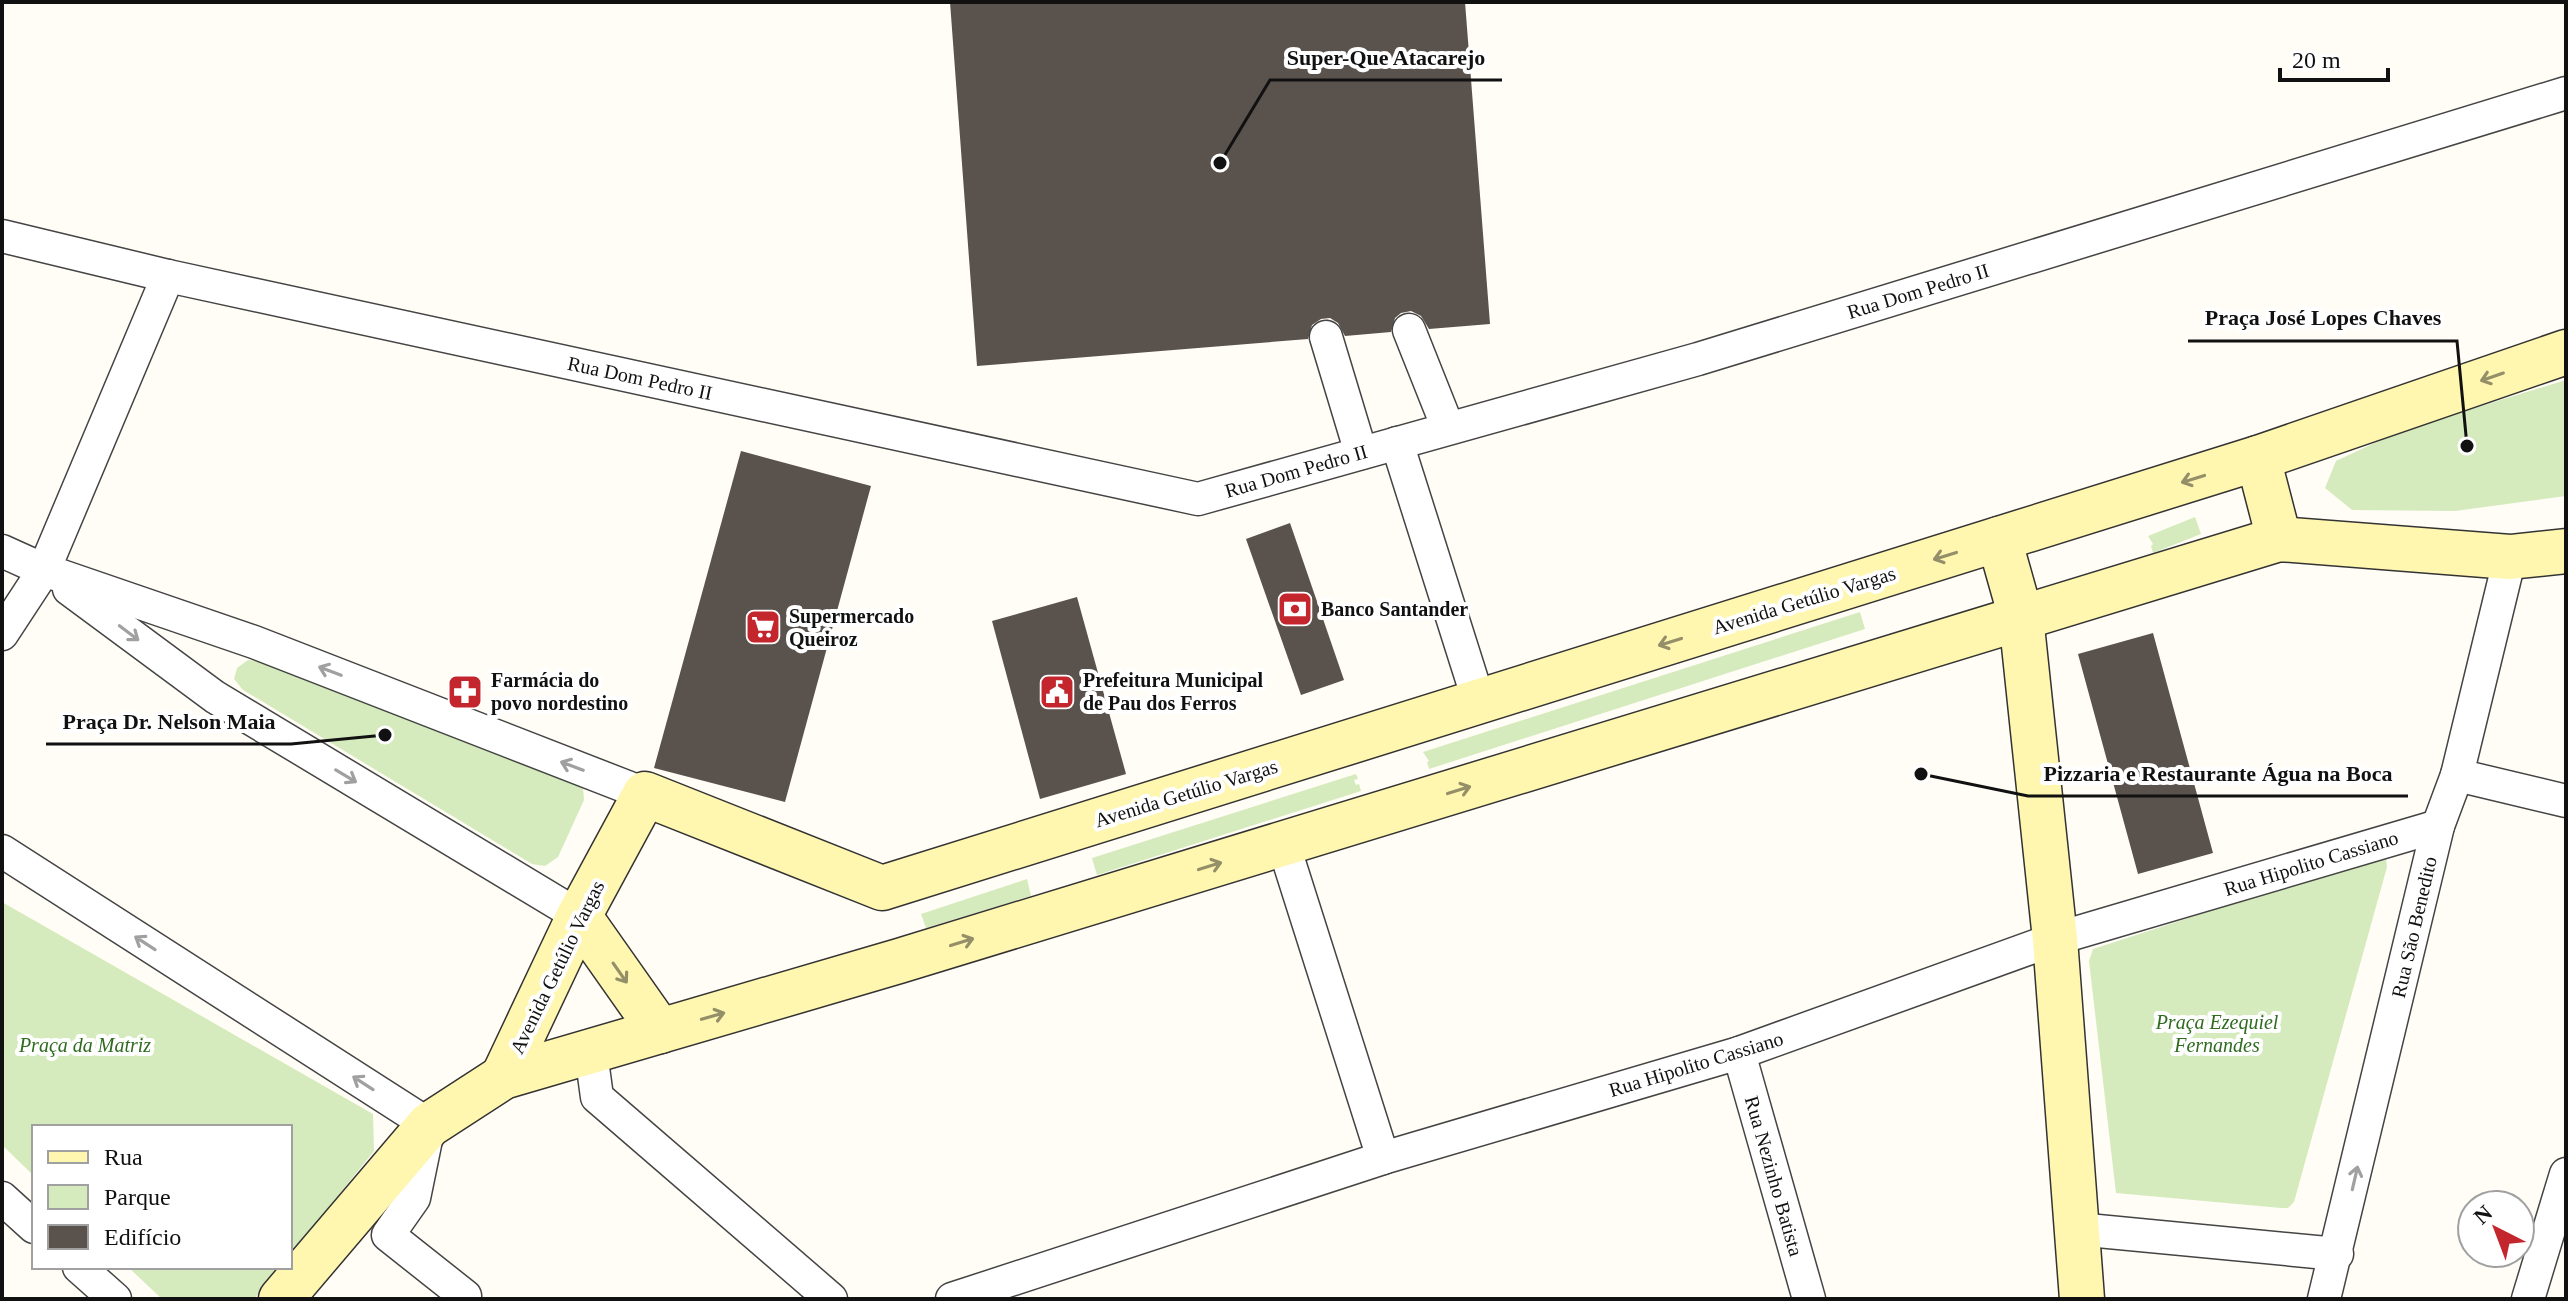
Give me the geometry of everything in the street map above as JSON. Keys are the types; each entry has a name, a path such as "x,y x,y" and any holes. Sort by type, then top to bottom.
{"main road":[{"name":"Avenida Getúlio Vargas","path":"503,1077 579,916 645,794 882,888 2258,458 2566,352"},
{"path":"2258,458 2279,539"},
{"path":"1999,539 2021,617 2055,939 2082,1299"},
{"name":"Avenida Getúlio Vargas","path":"503,1077 591,1053 2279,539 2510,557 2566,551"},
{"path":"579,916 660,1031"},
{"path":"281,1299 429,1125 503,1077"}],"street":[{"name":"Rua Dom Pedro II","path":"2,236 168,276 1198,499 1698,359 2566,93"},
{"path":"2,634 44,570 168,276"},
{"path":"1409,330 1448,428"},
{"path":"1326,337 1361,453"},
{"path":"1397,443 1479,702"},
{"path":"2,551 44,570 254,642 645,794"},
{"name":"Rua São Benedito","path":"2324,1299 2438,826 2457,775 2510,557"},
{"path":"44,570 215,697 579,916"},
{"path":"2457,775 2566,801"},
{"name":"Rua Hipolito Cassiano","path":"952,1299 1383,1158 1739,1053 2055,939 2438,826"},
{"path":"1283,843 1383,1158"},
{"path":"2,851 429,1125 414,1198 388,1235 465,1296 463,1299"},
{"path":"591,1053 597,1097 831,1299"},
{"name":"Rua Nezinho Batista","path":"1739,1053 1809,1299"},
{"path":"2528,1299 2566,1174"},
{"path":"2,1198 32,1225"},
{"path":"2077,1229 2337,1254"},
{"path":"81,1269 115,1299"}],"green space":[{"path":"2566,380 2566,496 2455,511 2352,510 2325,488 2336,461 2400,431"},
{"path":"2195,517 2201,534 2153,553 2153,544 2148,536"},
{"path":"1860,612 1865,629 1429,769 1429,761 1423,752"},
{"path":"248,660 260,661 572,780 583,788 584,800 558,857 545,866 532,864 243,690 234,679 237,668"},
{"path":"1356,774 1358,779 1354,780 1361,791 1097,875 1092,858"},
{"name":"Praça Ezequiel Fernandes","path":"2377,857 2386,859 2387,867 2294,1202 2288,1208 2281,1208 2116,1193 2089,961 2093,949"},
{"path":"1027,879 1031,896 926,928 921,914"},
{"name":"Praça da Matriz","path":"2,902 373,1114 374,1151 292,1253 292,1125 32,1125 32,1174 2,1145"},
{"path":"130,1269 278,1269 254,1299 162,1299"}],"building":[{"path":"950,2 1465,2 1490,324 1429,329 1421,316 1411,311 1395,318 1391,332 1345,336 1338,323 1330,318 1312,325 1308,339 977,366"},
{"name":"Supermercado Queiroz","path":"741,451 871,486 785,802 654,768"},
{"name":"Banco Santander","path":"1290,523 1344,680 1301,695 1246,539"},
{"name":"Prefeitura Municipal de Pau dos Ferros","path":"1077,597 1126,774 1040,799 992,621"},
{"path":"2153,633 2213,853 2138,874 2078,654"}],"place":[{"name":"Super-Que Atacarejo","path":"1220,163"},
{"name":"Praça José Lopes Chaves","path":"2467,446"},
{"name":"Banco Santander","path":"1295,609"},
{"name":"Supermercado Queiroz","path":"763,627"},
{"name":"Farmácia do povo nordestino","path":"465,692"},
{"name":"Prefeitura Municipal de Pau dos Ferros","path":"1057,692"},
{"name":"Praça Dr. Nelson Maia","path":"385,735"},
{"name":"Pizzaria e Restaurante Água na Boca","path":"1921,774"}]}
